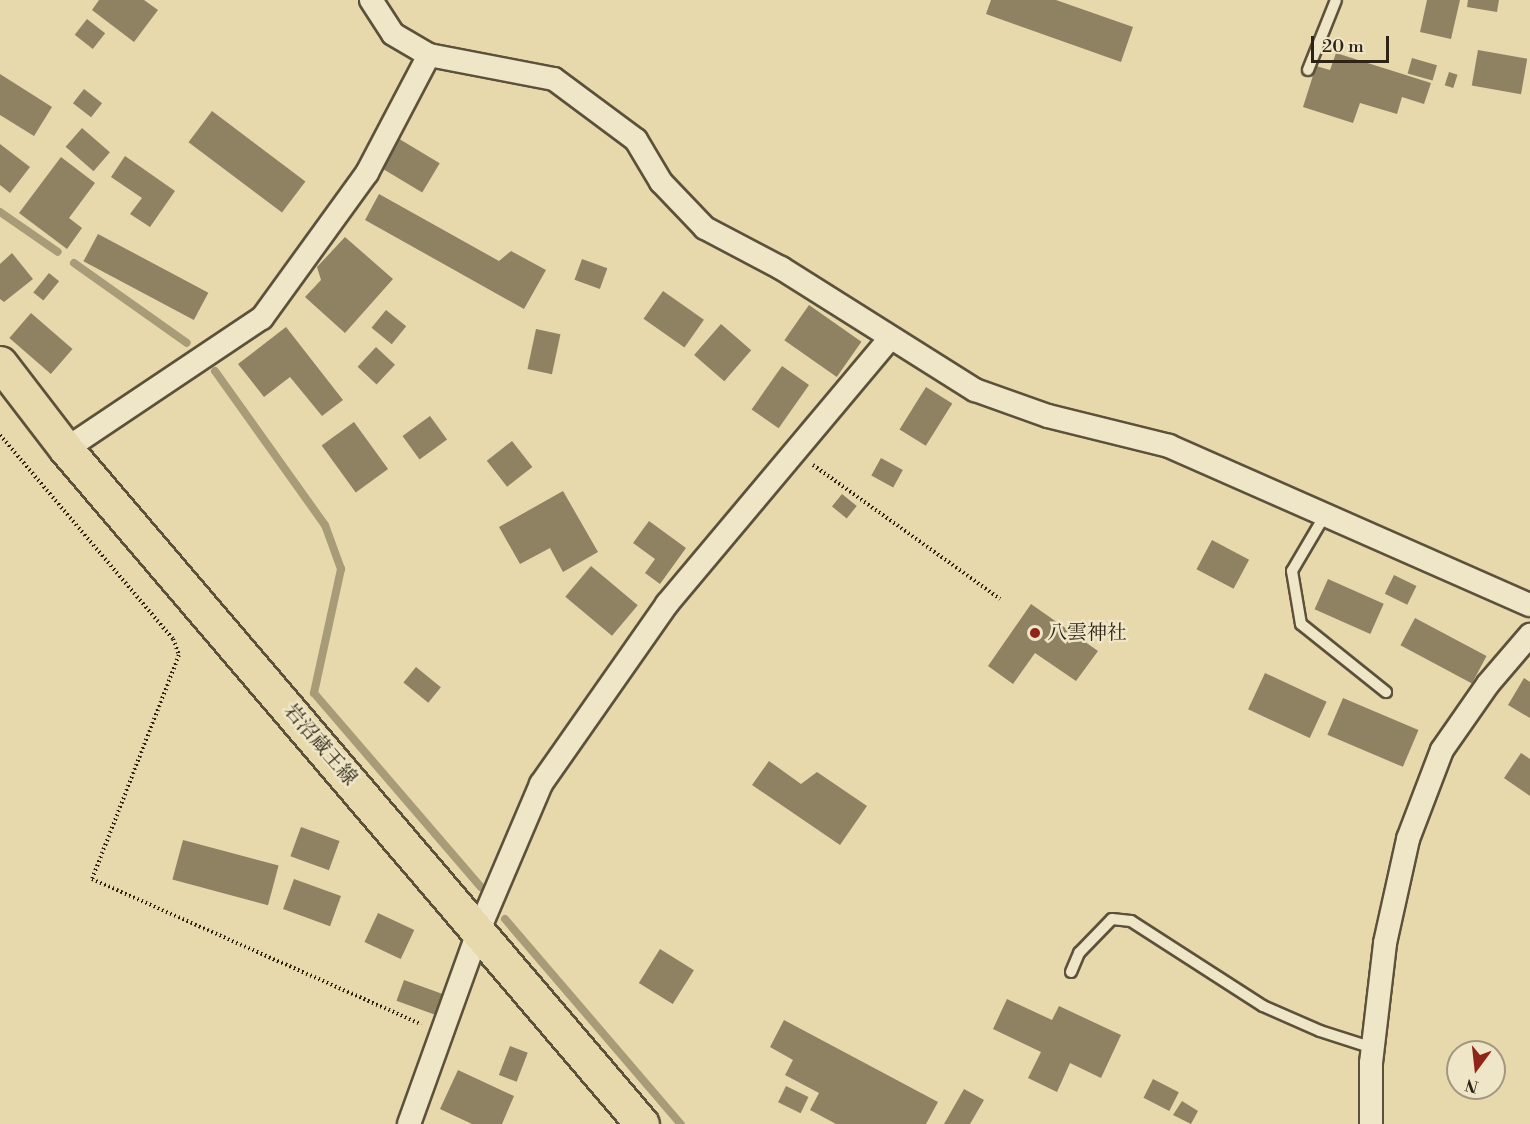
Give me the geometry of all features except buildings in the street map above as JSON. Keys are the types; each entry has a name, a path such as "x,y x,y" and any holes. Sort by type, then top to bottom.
{"main road":[{"name":"岩沼蔵王線","path":"0,363 66,449 642,1124"}],"street":[{"path":"370,0 393,34 429,55 554,79 636,140 661,182 705,228 781,268 889,339 975,390 1048,416 1169,446 1530,605"},
{"path":"66,449 262,318 367,173 429,55"},
{"path":"409,1124 478,932 541,784 667,604 889,339"},
{"path":"1371,1124 1373,1048 1384,943 1408,838 1442,750 1488,684 1530,635"}],"lane":[{"path":"1308,70 1336,0"},
{"path":"1325,515 1292,571 1301,624 1386,692"},
{"path":"1071,972 1079,953 1112,920 1131,921 1263,1006 1320,1031 1373,1048"}],"path":[{"path":"0,435 173,639 179,655 92,879 441,1033"},
{"path":"795,453 1000,599"}],"waterway":[{"path":"0,212 58,252"},
{"path":"74,263 187,343"},
{"path":"215,371 325,525 341,569 314,693 481,887"},
{"path":"505,919 681,1124"}],"place":[{"name":"八雲神社","path":"1035,633"}]}
